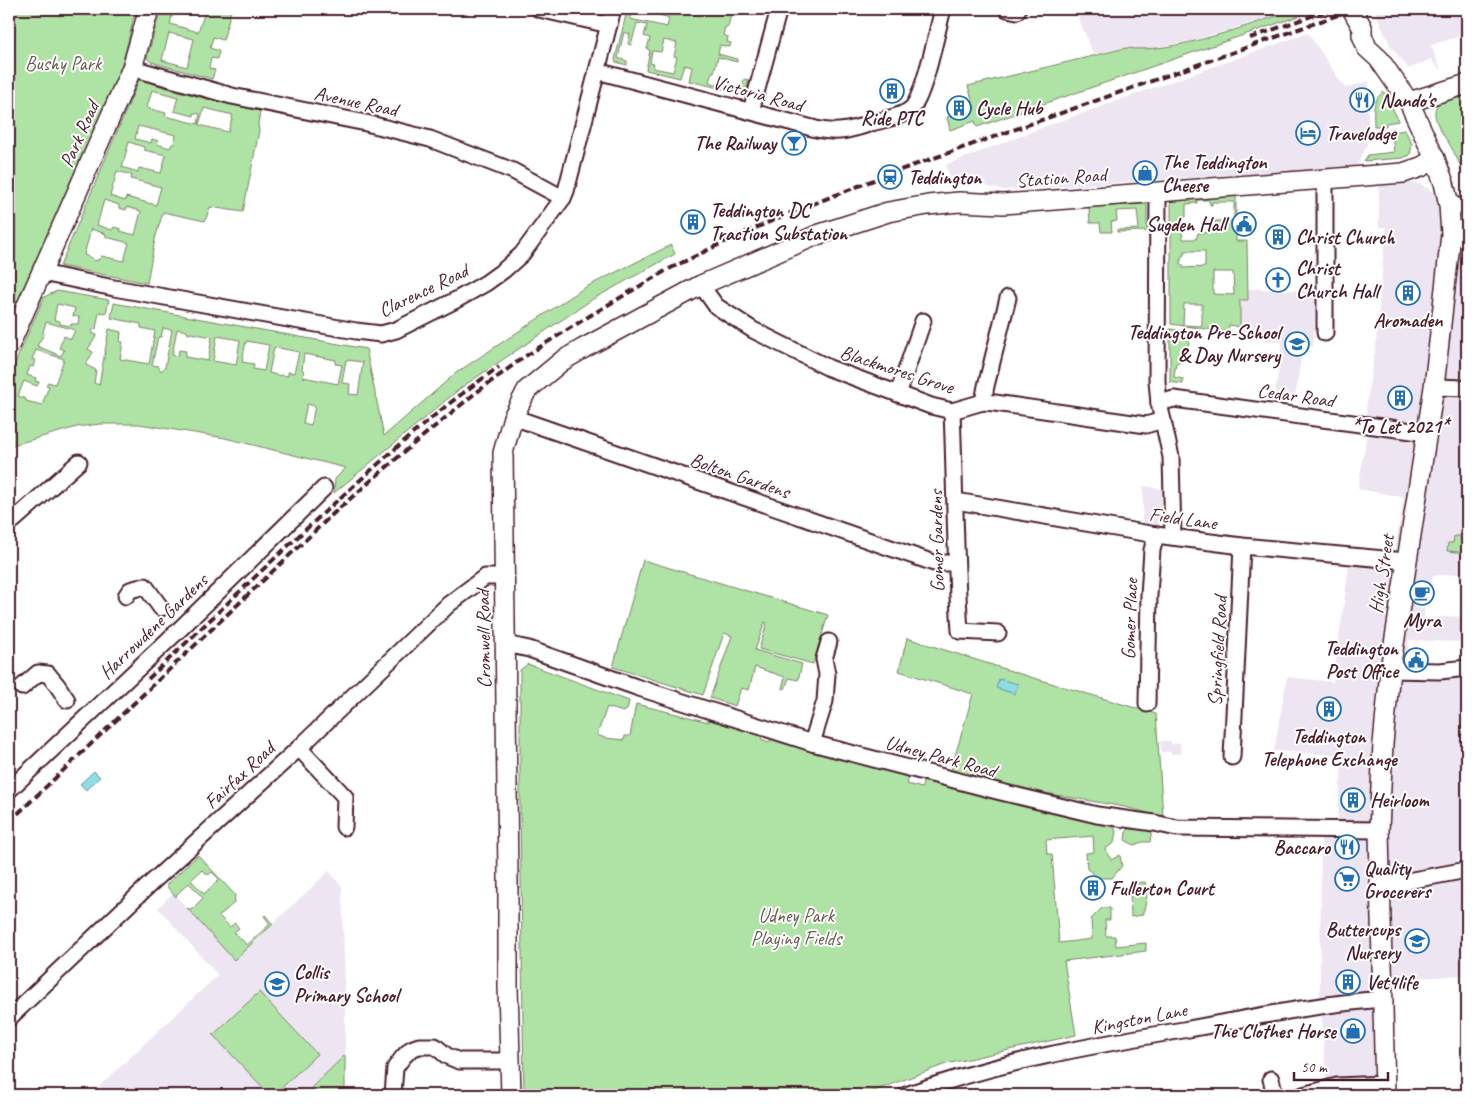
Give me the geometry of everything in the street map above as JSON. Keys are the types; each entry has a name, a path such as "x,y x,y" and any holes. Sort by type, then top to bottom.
{"main road":[{"name":"Park Road","path":"9,346 132,68 148,9"},
{"name":"High Street","path":"1352,9 1362,27 1372,35 1379,59 1410,102 1444,184 1458,206 1450,240 1434,387 1390,670 1381,769 1379,830 1385,1090"},
{"path":"1410,102 1467,84"},
{"name":"Station Road","path":"701,285 817,236 888,212 928,205 959,202 1003,204 1403,173 1421,167 1435,159"},
{"name":"Cromwell Road","path":"511,1095 508,987 503,453 513,417 527,390 562,361 701,285"}],"street":[{"path":"539,9 609,25"},
{"name":"Clarence Road","path":"42,274 356,331 381,334 396,330 456,300 504,270 527,247 563,198 613,9"},
{"path":"751,111 780,9"},
{"name":"Victoria Road","path":"597,71 825,131 847,131 908,110 915,103 922,89 943,9"},
{"path":"1007,9 1017,11 1018,9"},
{"name":"Avenue Road","path":"132,68 232,96 366,123 430,139 513,171 563,198"},
{"path":"1325,179 1325,333"},
{"path":"1158,192 1157,381 1159,403 1171,457 1173,538"},
{"name":"Blackmores Grove","path":"701,285 716,306 753,330 829,368 931,406 952,411 983,402 1146,425 1163,420"},
{"path":"983,402 1008,298"},
{"path":"898,394 923,321"},
{"path":"1434,387 1467,388"},
{"name":"Cedar Road","path":"1159,403 1174,399 1427,433"},
{"name":"Gomer Gardens","path":"952,411 956,501 955,563 960,631 998,633"},
{"name":"Bolton Gardens","path":"513,417 934,563 955,563"},
{"path":"9,522 14,520 79,462"},
{"name":"Harrowdene Gardens","path":"9,790 182,628 324,488"},
{"name":"Field Lane","path":"956,501 1173,538 1406,561"},
{"name":"Gomer Place","path":"1147,704 1149,595 1152,550 1156,535"},
{"name":"Springfield Road","path":"1232,757 1242,546"},
{"name":"Fairfax Road","path":"9,1018 155,880 299,748 449,604 485,577 504,577"},
{"path":"126,596 130,590 146,586 161,608"},
{"path":"812,743 825,701 827,674 824,660 829,642"},
{"name":"Udney Park Road","path":"506,644 530,649 644,690 812,743 1097,815 1177,828 1379,830"},
{"path":"1390,670 1440,671 1467,668"},
{"path":"22,687 38,674 48,674 62,690 67,700"},
{"path":"299,748 345,797 344,827"},
{"path":"1380,886 1467,870"},
{"name":"Kingston Lane","path":"906,1095 1022,1061 1120,1041 1317,1006 1384,999"},
{"path":"393,1095 395,1068 411,1049 419,1046 435,1046 447,1056 459,1061 510,1061"},
{"path":"1271,1079 1275,1095"},
{"path":"1303,1095 1337,1086 1385,1090"}],"shaded area":[{"path":"1075,9 1298,9 1191,41 1140,50 1126,48 1093,54"},
{"path":"1374,9 1467,9 1467,45 1464,35 1431,45 1441,71 1431,59 1409,69 1390,45"},
{"path":"1308,33 1345,88 1369,81 1367,145 1356,167 1004,190 950,178 946,165 1049,125"},
{"path":"1379,183 1418,183 1437,196 1440,212 1467,216 1467,573 1433,576 1427,605 1414,604 1413,607 1424,609 1424,618 1463,616 1462,642 1409,640 1408,653 1428,654 1427,666 1467,662 1467,857 1457,859 1467,916 1467,975 1373,981 1373,1095 1323,1095 1322,1084 1326,1079 1320,991 1321,836 1337,822 1343,755 1274,751 1287,677 1333,682 1349,566 1392,567 1404,497 1358,489 1367,433 1366,408 1375,354 1386,227 1379,227"},
{"name":"Teddington Pre-School & Day Nursery","path":"1248,289 1316,291 1313,347 1303,345 1295,399 1275,395 1282,342 1240,337 1240,300 1248,299"},
{"path":"1143,486 1162,489 1160,529 1141,526"},
{"path":"1160,741 1171,741 1171,744 1180,743 1181,754 1161,752"},
{"name":"Collis Primary School","path":"329,871 342,887 345,1095 90,1095 218,975 158,908 173,893 234,960"}],"green space":[{"name":"Bushy Park","path":"9,9 136,9 124,57 104,119 9,325"},
{"path":"161,9 174,9 170,24 198,32 206,9 231,11 223,40 213,37 210,48 219,51 217,59 211,58 209,68 215,70 212,79 151,62 147,58","holes":["169,33 194,39 187,67 162,60"]},
{"path":"659,9 739,9 737,15 731,14 728,27 725,27 723,35 728,37 727,42 731,43 730,47 720,45 718,54 737,59 737,62 718,57 709,82 730,89 741,90 744,79 749,80 745,94 689,81 692,67 684,65 680,78 646,70 650,50 647,49 650,38 644,36 647,25 637,23 631,45 628,44 630,34 624,32 618,58 627,61 627,65 616,62 615,59 627,11 631,12 630,19 667,27 669,18 658,15 661,14","holes":["664,40 677,43 674,56 677,57 673,72 653,68 654,64 650,63 652,51 661,52"]},
{"path":"1298,9 1319,9 977,127 975,121 950,130 947,117 975,109 968,86 1126,48 1166,47 1189,42"},
{"path":"139,80 203,98 260,111 259,131 243,212 210,207 205,221 163,212 155,239 147,283 60,266","holes":["152,90 178,97 174,111 194,116 194,113 200,114 198,124 165,116 166,113 147,108","204,108 233,115 228,132 199,125","138,126 176,135 174,144 170,148 157,144 158,141 152,139 151,143 135,139","129,142 144,147 144,150 166,155 161,173 139,168 138,172 122,167","117,171 132,175 131,179 161,187 156,205 126,197 125,201 110,196","104,200 119,205 119,208 126,210 127,207 141,211 135,235 120,231 121,229 114,227 112,230 97,225","91,229 106,234 106,237 129,243 124,261 101,256 100,259 94,261 92,258 84,255"]},
{"path":"1384,92 1399,121 1386,123 1386,126 1374,126 1375,102"},
{"path":"1467,93 1467,167 1460,165 1437,123 1435,110 1444,99"},
{"path":"1405,130 1412,144 1410,155 1403,158 1364,161 1368,155 1394,152 1392,132"},
{"path":"1236,196 1236,241 1247,241 1248,300 1240,300 1240,334 1238,334 1239,327 1229,325 1227,332 1171,324 1171,200","holes":["1197,200 1209,200 1210,205 1212,205 1212,202 1234,202 1234,221 1210,221 1217,223 1217,232 1198,233 1196,239 1183,239 1180,218 1186,217 1186,204 1197,203","1185,251 1205,251 1205,267 1183,268 1183,265 1180,264","1213,272 1233,272 1234,295 1213,294","1184,304 1202,304 1202,326 1183,325"]},
{"path":"1147,204 1147,231 1117,232 1117,230 1139,229 1137,210 1116,211 1117,221 1111,222 1112,232 1101,232 1100,223 1090,223 1089,207"},
{"path":"671,245 675,254 593,299 462,387 334,493 335,479 346,468 225,438 139,424 100,424 77,427 9,446 9,377 44,297 57,291 109,300 106,313 99,312 96,329 93,329 92,333 97,335 88,349 93,352 86,365 96,370 94,383 99,385 109,329 121,332 120,342 123,342 120,359 149,364 155,331 141,328 141,324 111,318 114,303 366,349 384,436 456,373 584,288","holes":["57,304 75,308 73,316 79,317 78,324 71,324 71,326 60,324 60,321 54,320","46,322 75,330 71,339 64,336 59,348 64,350 61,356 37,346 44,334","163,328 172,330 165,367 161,371 158,366 152,365 158,337 161,337","177,329 187,331 188,334 212,337 208,361 185,357 186,351 179,350 178,356 172,355","217,336 240,340 236,365 213,361","246,341 269,345 264,371 253,369 254,364 242,362","274,347 299,352 294,373 288,372 288,376 269,373","36,350 64,359 55,384 48,382 46,385 49,386 42,405 26,401 26,399 18,396 24,381 37,386 39,382 35,381 36,378 27,375 30,366 33,367 35,360 32,359","304,354 336,360 335,364 342,365 338,384 303,377 304,371 302,370","346,360 363,362 358,395 349,394 350,384 342,383","307,404 315,406 311,425 303,423"]},
{"path":"1170,329 1191,332 1187,351 1181,354 1179,363 1176,363 1174,377 1183,379 1183,384 1170,382"},
{"path":"1454,536 1460,536 1461,541 1467,541 1467,553 1447,551 1448,543 1453,543"},
{"path":"643,560 828,615 813,664 759,649 767,623 765,622 755,650 802,664 798,680 789,678 785,689 782,688 785,677 755,667 749,690 741,688 735,706 710,698 732,636 724,633 703,695 613,667"},
{"path":"907,638 1156,714 1163,817 1125,807 1022,789 951,770 973,694 899,671"},
{"name":"Udney Park Playing Fields","path":"528,664 629,701 627,710 623,712 607,707 597,735 605,738 624,740 625,736 630,736 636,704 709,722 709,717 763,734 761,739 769,742 772,738 909,777 907,784 922,788 923,781 1112,824 1116,831 1114,843 1105,849 1111,860 1120,855 1122,866 1112,878 1099,878 1087,869 1086,853 1094,852 1093,836 1046,840 1047,854 1052,854 1059,943 1092,939 1091,919 1102,908 1110,908 1110,920 1105,920 1106,936 1115,936 1116,946 1146,943 1146,951 1064,961 1076,1035 946,1064 863,1095 524,1095 520,670"},
{"path":"1131,827 1152,829 1150,842 1134,845 1125,840 1126,832"},
{"path":"198,855 235,895 234,903 219,916 230,927 235,923 239,928 234,932 247,945 270,924 265,915 273,924 234,960 187,908 191,910 203,898 189,883 176,897 167,887 167,884","holes":["202,870 208,875 212,872 219,879 204,894 191,880"]},
{"path":"1145,882 1147,890 1142,915 1131,917 1130,893 1127,893 1136,883"},
{"path":"259,992 317,1054 274,1095 270,1095 213,1035"},
{"path":"345,1055 345,1095 319,1095 312,1087"}],"water":[{"path":"999,679 1018,684 1015,694 996,688"},
{"path":"94,771 100,777 86,790 80,784"}],"railway":[{"path":"1250,38 1331,9"},
{"path":"9,822 335,512 473,395 524,357 591,315 667,270 785,215 889,174 1355,9"},
{"path":"148,679 339,499 415,432 499,367"}],"place":[{"name":"Ride PTC","path":"892,91"},
{"name":"Nando's","path":"1362,100"},
{"name":"Cycle Hub","path":"959,108"},
{"name":"Travelodge","path":"1308,133"},
{"name":"The Railway","path":"794,143"},
{"name":"The Teddington Cheese","path":"1145,173"},
{"name":"Teddington","path":"890,177"},
{"name":"Teddington DC Traction Substation","path":"693,222"},
{"name":"Sugden Hall","path":"1244,224"},
{"name":"Christ Church","path":"1278,237"},
{"name":"Christ Church Hall","path":"1278,280"},
{"name":"Aromaden","path":"1408,293"},
{"name":"Teddington Pre-School & Day Nursery","path":"1297,344"},
{"name":"*To Let 2021*","path":"1400,398"},
{"name":"Myra","path":"1422,593"},
{"name":"Teddington Post Office","path":"1416,660"},
{"name":"Teddington Telephone Exchange","path":"1329,709"},
{"name":"Heirloom","path":"1353,800"},
{"name":"Baccaro","path":"1347,847"},
{"name":"Quality Grocerers","path":"1347,879"},
{"name":"Fullerton Court","path":"1093,888"},
{"name":"Buttercups Nursery","path":"1417,941"},
{"name":"Vet4life","path":"1348,982"},
{"name":"Collis Primary School","path":"277,984"},
{"name":"The Clothes Horse","path":"1353,1031"}]}
